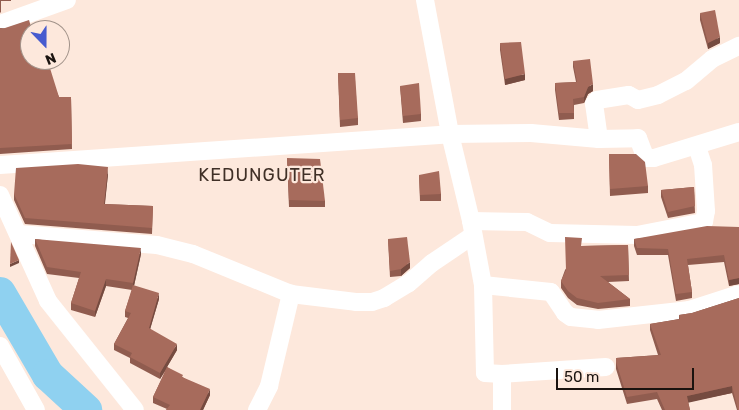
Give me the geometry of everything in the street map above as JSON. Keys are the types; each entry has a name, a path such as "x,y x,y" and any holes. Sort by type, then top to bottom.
{"street":[{"path":"0,24 67,0"},
{"path":"425,0 450,134 483,285 486,374 606,367"},
{"path":"599,139 594,104 597,100 622,95 629,95 638,100 658,95 686,81 712,59 739,46"},
{"path":"0,165 450,134 531,134 599,139 638,138 647,158 654,158 697,147 739,132"},
{"path":"19,234 157,245 193,254 291,294 372,302 409,283 472,229 527,222 550,233 637,235 704,222 706,211 703,165 697,147"},
{"path":"0,195 48,301 135,410"},
{"path":"483,285 551,292 565,313 571,318 598,320 689,310 739,294"},
{"path":"257,410 269,386 291,294"},
{"path":"0,346 36,410"},
{"path":"502,374 502,410"}],"building":[{"path":"715,10 720,37 708,43 700,13"},
{"path":"20,23 20,70 51,70 59,97 71,97 72,144 0,148 0,28"},
{"path":"521,42 525,74 505,79 500,43"},
{"path":"590,59 593,84 588,87 584,97 573,99 574,113 559,113 555,83 577,82 573,61"},
{"path":"338,73 355,73 358,118 340,120"},
{"path":"419,83 421,114 403,116 400,86"},
{"path":"609,154 636,154 645,162 648,186 610,189"},
{"path":"287,158 320,159 325,201 289,200"},
{"path":"78,164 108,167 104,204 153,206 152,228 25,218 14,194 16,168"},
{"path":"439,171 441,194 420,195 419,175"},
{"path":"694,187 695,206 668,212 661,190"},
{"path":"707,226 739,227 739,278 729,280 724,255 687,259 692,292 676,294 668,249 637,248 634,239"},
{"path":"407,237 410,262 401,269 390,271 388,239"},
{"path":"565,237 582,238 581,246 628,245 629,275 600,276 630,299 598,303 577,298 568,291 561,281 566,270"},
{"path":"35,239 141,248 133,283 106,279 95,311 71,303 81,272 47,267"},
{"path":"11,242 19,260 10,264"},
{"path":"133,285 159,293 149,328 177,344 160,373 130,357 132,353 114,344 131,313 125,311"},
{"path":"739,298 739,410 732,386 687,396 690,410 665,410 657,392 627,397 616,358 661,355 650,324 680,319 679,315 692,313"},
{"path":"167,367 183,375 182,377 210,389 200,410 166,410 170,405 153,397"}],"waterway":[{"path":"0,293 48,375 86,410"}],"district":[{"name":"KEDUNGUTER","path":"262,175"}]}
